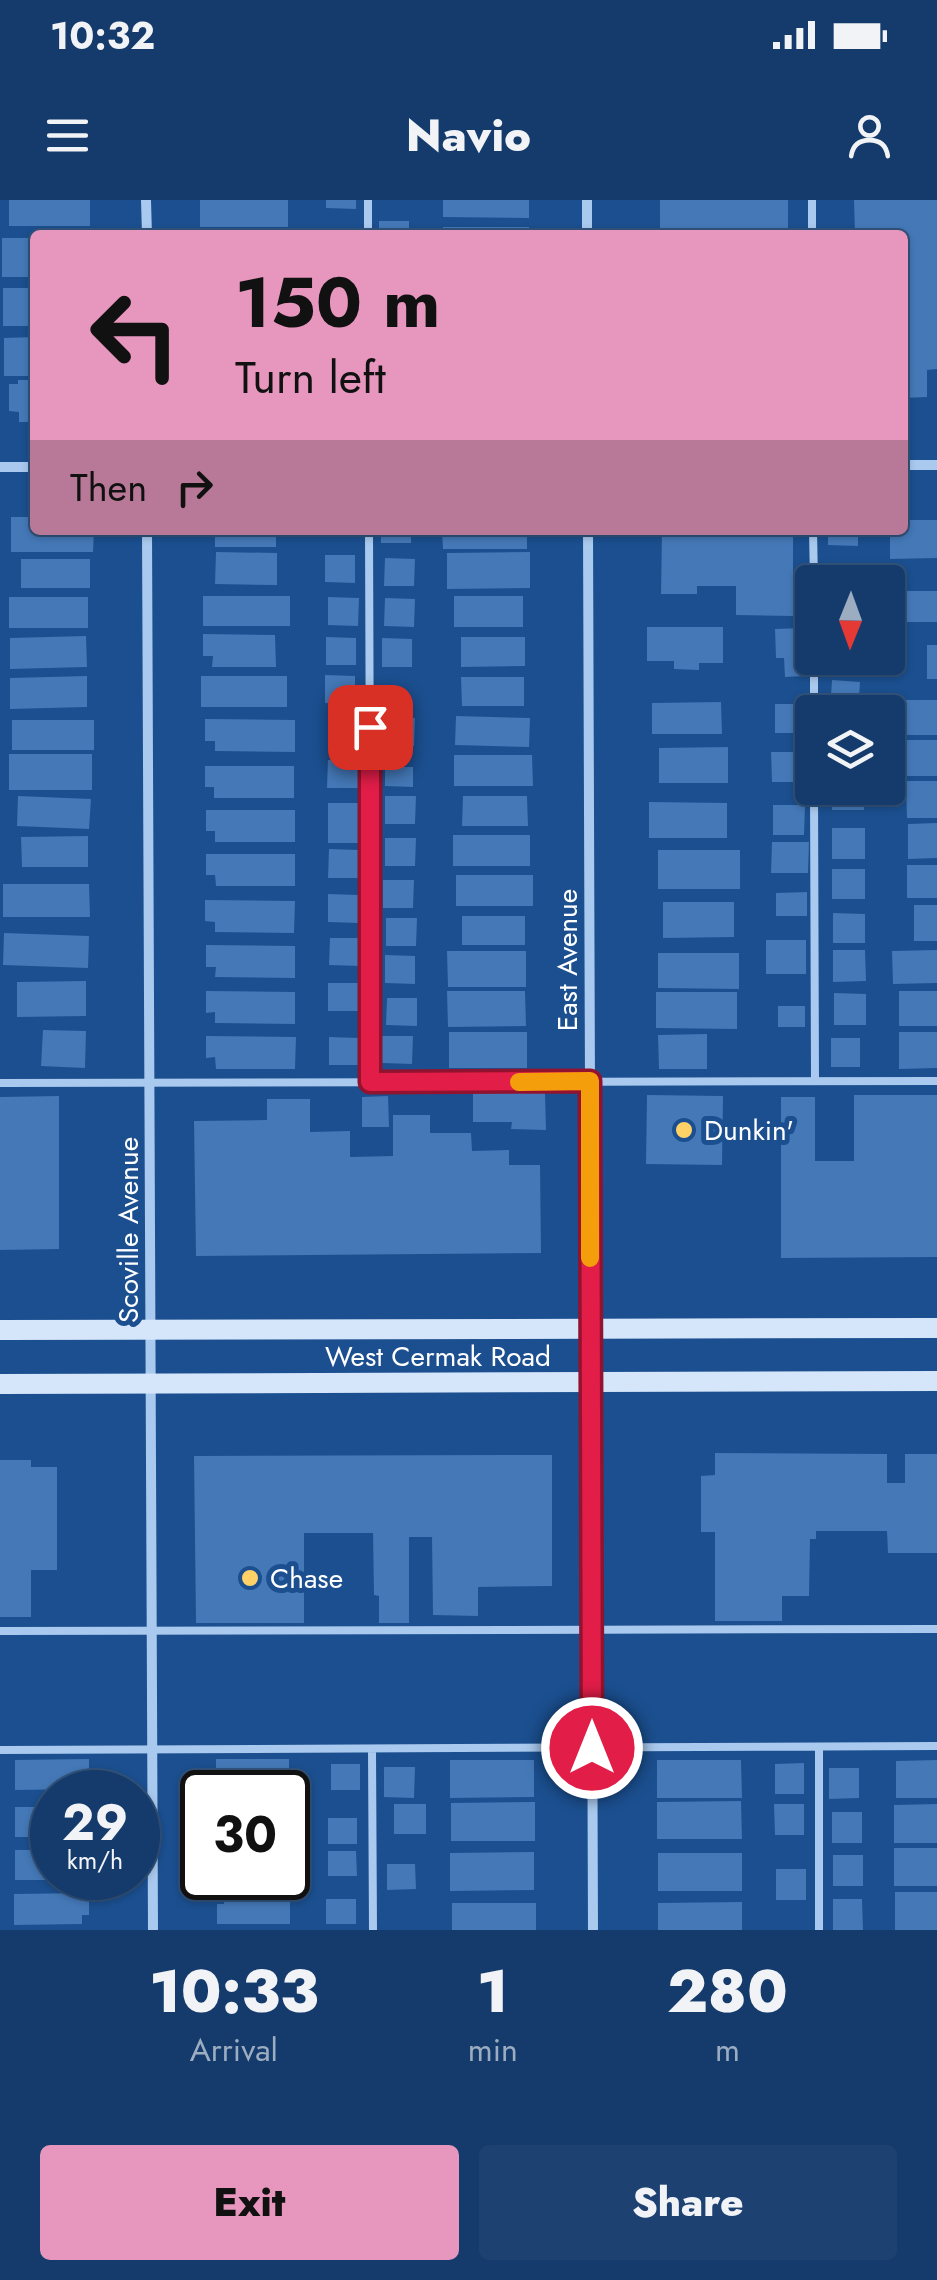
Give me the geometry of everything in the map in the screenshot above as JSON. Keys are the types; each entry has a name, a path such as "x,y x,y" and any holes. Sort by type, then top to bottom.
{"main road":[{"name":"West Cermak Road","path":"0,1330 937,1328"},
{"name":"West Cermak Road","path":"0,1384 937,1381"}],"street":[{"path":"146,200 146,230"},
{"path":"586,200 587,230"},
{"path":"908,465 937,465"},
{"path":"0,467 30,467"},
{"name":"Scoville Avenue","path":"148,535 153,1930"},
{"name":"East Avenue","path":"588,535 594,1930"}],"lane":[{"path":"368,200 368,230"},
{"path":"812,200 812,230"},
{"path":"369,535 370,1082"},
{"path":"814,535 814,565"},
{"path":"814,805 815,1081"},
{"path":"0,1083 937,1081"},
{"path":"0,1631 937,1629"},
{"path":"0,1750 937,1746"},
{"path":"819,1747 819,1930"},
{"path":"372,1750 372,1930"}],"building":[{"path":"9,200 90,200 90,226 9,226"},
{"path":"200,200 288,200 288,227 200,227"},
{"path":"326,200 356,200 356,209 326,208"},
{"path":"443,200 529,200 529,218 443,217"},
{"path":"660,200 788,200 788,230 660,230"},
{"path":"854,200 937,200 937,369 927,370 927,397 908,398 908,230 855,230"},
{"path":"379,221 409,221 409,230 379,230"},
{"path":"443,227 529,227 529,230"},
{"path":"2,238 30,238 30,277 2,277"},
{"path":"3,288 30,288 30,326 3,326"},
{"path":"30,337 30,376 4,376 4,338"},
{"path":"18,380 30,380 30,422 19,422 19,412 9,411 9,384 18,384"},
{"path":"11,517 30,517 30,535 94,535 93,552 11,552"},
{"path":"908,520 937,520 937,558 890,559 890,535 908,535"},
{"path":"215,535 276,535 276,547 215,547"},
{"path":"381,535 411,535 411,543 381,543"},
{"path":"442,535 527,535 527,549 443,549"},
{"path":"662,535 793,535 793,616 736,615 736,586 697,586 697,594 661,594"},
{"path":"828,535 858,535 858,546 828,545"},
{"path":"216,552 277,553 277,585 215,584"},
{"path":"530,552 530,588 447,589 447,553"},
{"path":"325,555 355,555 355,583 325,582"},
{"path":"385,558 415,559 414,586 384,586"},
{"path":"21,559 90,559 90,588 21,588"},
{"path":"905,591 937,591 937,622 905,622"},
{"path":"203,596 290,596 290,626 203,626"},
{"path":"454,596 523,596 523,627 454,627"},
{"path":"9,597 88,597 88,628 9,628"},
{"path":"328,597 359,598 358,626 328,625"},
{"path":"385,598 415,599 414,627 384,626"},
{"path":"647,627 723,627 723,663 699,663 699,670 674,669 674,661 647,661"},
{"path":"795,628 795,675 804,676 785,677 784,658 776,658 775,629"},
{"path":"203,634 275,635 276,667 212,667 213,656 203,656"},
{"path":"86,636 87,667 10,669 10,638"},
{"path":"326,637 356,638 356,665 326,665"},
{"path":"461,637 525,637 525,666 461,667"},
{"path":"382,638 412,639 412,667 382,667"},
{"path":"927,645 937,645 937,679 927,679"},
{"path":"325,675 355,676 355,704 325,703"},
{"path":"87,676 87,707 10,709 10,678"},
{"path":"201,676 287,676 287,707 201,707"},
{"path":"461,677 524,677 524,706 462,706"},
{"path":"832,680 860,682 859,695 831,695"},
{"path":"905,700 937,700 937,735 905,735"},
{"path":"721,702 722,734 652,734 652,703"},
{"path":"775,704 795,704 795,733 775,733"},
{"path":"329,714 360,714 359,742 329,741"},
{"path":"456,716 530,718 529,747 455,745"},
{"path":"384,718 415,718 414,746 384,746"},
{"path":"205,719 295,720 295,752 215,751 215,741 205,741"},
{"path":"12,720 94,720 94,750 12,750"},
{"path":"905,740 937,740 937,776 905,776"},
{"path":"728,747 728,783 659,783 659,748"},
{"path":"771,752 795,752 795,782 772,782"},
{"path":"9,754 92,754 92,790 9,790"},
{"path":"454,755 532,755 533,786 454,786"},
{"path":"328,760 358,760 358,788 327,788"},
{"path":"205,766 294,766 294,798 214,798 214,787 205,787"},
{"path":"385,767 413,767 413,787 385,786"},
{"path":"906,781 937,781 937,818 907,818"},
{"path":"18,796 91,799 89,829 17,826"},
{"path":"385,796 416,796 415,824 385,824"},
{"path":"463,796 527,796 528,826 462,826"},
{"path":"649,802 727,803 727,838 649,838"},
{"path":"328,803 360,803 360,843 328,843"},
{"path":"773,805 805,805 804,835 773,835"},
{"path":"832,805 864,805 864,810 832,810"},
{"path":"206,810 295,810 295,842 215,842 215,831 206,831"},
{"path":"937,823 937,858 908,859 908,824"},
{"path":"832,828 865,828 865,859 832,859"},
{"path":"453,835 530,835 530,866 453,866"},
{"path":"88,836 88,867 22,867 21,837"},
{"path":"385,838 416,838 415,866 385,866"},
{"path":"772,842 809,842 808,873 771,873"},
{"path":"329,849 359,850 358,878 328,878"},
{"path":"658,850 740,850 740,889 658,889"},
{"path":"206,854 295,854 295,886 216,886 215,875 206,875"},
{"path":"907,865 937,865 937,898 907,898"},
{"path":"832,869 865,869 865,899 832,899"},
{"path":"456,875 533,875 533,906 456,906"},
{"path":"383,880 414,880 413,908 383,908"},
{"path":"3,884 89,884 90,917 3,917"},
{"path":"807,892 807,916 776,916 776,893"},
{"path":"328,894 358,895 358,923 328,922"},
{"path":"205,900 295,901 294,933 215,932 215,922 205,921"},
{"path":"663,902 734,902 734,937 663,938"},
{"path":"914,905 937,905 937,941 914,941"},
{"path":"833,913 865,914 865,943 833,943"},
{"path":"462,916 525,916 525,945 462,945"},
{"path":"386,918 417,918 416,946 386,946"},
{"path":"4,933 89,936 88,968 3,965"},
{"path":"330,938 360,938 360,966 329,965"},
{"path":"766,940 806,940 806,974 766,974"},
{"path":"206,945 295,946 295,978 215,977 216,967 206,967"},
{"path":"833,950 865,950 866,981 833,982"},
{"path":"937,950 937,983 893,984 892,951"},
{"path":"447,951 526,951 526,987 448,987"},
{"path":"658,953 739,953 739,989 658,988"},
{"path":"385,955 415,956 415,984 385,983"},
{"path":"86,981 86,1016 17,1017 17,982"},
{"path":"328,983 359,983 358,1011 328,1011"},
{"path":"206,991 295,992 295,1024 215,1023 215,1012 206,1013"},
{"path":"447,991 525,991 526,1026 448,1027"},
{"path":"899,991 937,991 937,1026 899,1026"},
{"path":"656,992 737,992 737,1029 656,1028"},
{"path":"834,993 866,994 866,1025 834,1025"},
{"path":"387,998 417,998 417,1026 386,1025"},
{"path":"778,1006 805,1006 805,1027 778,1027"},
{"path":"43,1030 86,1031 85,1068 41,1066"},
{"path":"449,1032 527,1032 527,1068 449,1068"},
{"path":"899,1032 937,1032 937,1068 899,1069"},
{"path":"707,1034 707,1069 659,1069 658,1035"},
{"path":"206,1036 296,1037 295,1069 216,1069 215,1057 206,1058"},
{"path":"382,1036 413,1036 412,1064 382,1063"},
{"path":"329,1037 359,1038 359,1065 329,1065"},
{"path":"831,1038 860,1038 860,1067 831,1067"},
{"path":"473,1093 545,1093 546,1130 511,1129 512,1122 473,1122"},
{"name":"Dunkin'","path":"647,1095 723,1096 722,1165 646,1164"},
{"path":"854,1095 937,1095 937,1257 781,1258 781,1097 815,1097 815,1161 854,1161"},
{"path":"59,1096 59,1249 0,1250 0,1097"},
{"path":"388,1096 389,1127 362,1127 362,1097"},
{"path":"267,1099 310,1099 310,1132 350,1131 350,1157 393,1156 393,1115 430,1115 430,1133 471,1133 472,1151 509,1150 509,1165 540,1165 541,1253 196,1256 194,1121 267,1120"},
{"path":"715,1453 887,1454 887,1483 905,1483 905,1454 937,1454 937,1553 888,1553 887,1531 816,1531 816,1539 810,1539 809,1596 782,1596 782,1621 715,1621 715,1532 701,1532 701,1476 715,1475"},
{"path":"552,1455 552,1586 478,1587 478,1616 433,1615 432,1537 409,1537 409,1623 379,1623 379,1596 374,1595 373,1533 304,1533 304,1623 196,1623 194,1456"},
{"path":"0,1460 31,1460 31,1467 57,1467 57,1570 31,1570 31,1617 0,1617"},
{"path":"89,1759 89,1770 30,1770 30,1790 15,1790 15,1760"},
{"path":"216,1759 289,1759 289,1770 216,1770"},
{"path":"450,1760 534,1760 534,1797 450,1798"},
{"path":"657,1760 741,1760 742,1798 657,1798"},
{"path":"937,1760 937,1798 896,1798 896,1761"},
{"path":"804,1763 804,1794 775,1794 775,1764"},
{"path":"331,1764 360,1764 360,1790 331,1790"},
{"path":"384,1767 415,1767 414,1798 384,1797"},
{"path":"829,1768 859,1768 859,1798 829,1799"},
{"path":"741,1801 742,1839 657,1839 657,1802"},
{"path":"535,1802 535,1841 451,1841 451,1803"},
{"path":"394,1804 426,1804 426,1834 394,1834"},
{"path":"774,1804 804,1804 804,1835 775,1835"},
{"path":"937,1804 937,1843 894,1843 894,1805"},
{"path":"15,1807 30,1807 30,1837 15,1837"},
{"path":"832,1812 862,1812 862,1843 832,1843"},
{"path":"328,1818 357,1818 357,1844 328,1844"},
{"path":"894,1848 937,1848 937,1886 894,1886"},
{"path":"15,1850 30,1850 30,1880 15,1880"},
{"path":"328,1851 356,1851 357,1876 328,1876"},
{"path":"534,1852 534,1890 450,1891 450,1853"},
{"path":"658,1853 742,1853 742,1891 658,1891"},
{"path":"833,1855 863,1855 863,1886 833,1886"},
{"path":"387,1864 415,1864 416,1889 387,1890"},
{"path":"776,1869 806,1869 806,1900 776,1900"},
{"path":"895,1892 937,1892 937,1930 895,1930"},
{"path":"14,1894 30,1894 30,1900 89,1900 89,1915 82,1915 82,1924 14,1925"},
{"path":"326,1899 356,1899 356,1924 326,1924"},
{"path":"833,1899 862,1899 863,1930 833,1930"},
{"path":"224,1900 290,1900 290,1924 217,1924 217,1904 224,1904"},
{"path":"742,1902 742,1930 658,1930 658,1903"},
{"path":"452,1903 536,1903 536,1930 452,1930"}],"slow traffic":[{"path":"519,1082 590,1081 590,1258"}],"place":[{"name":"Dunkin'","path":"684,1130"},
{"name":"Chase","path":"250,1578"}],"route":[{"path":"370,727 370,1082 590,1081 592,1748"}]}
